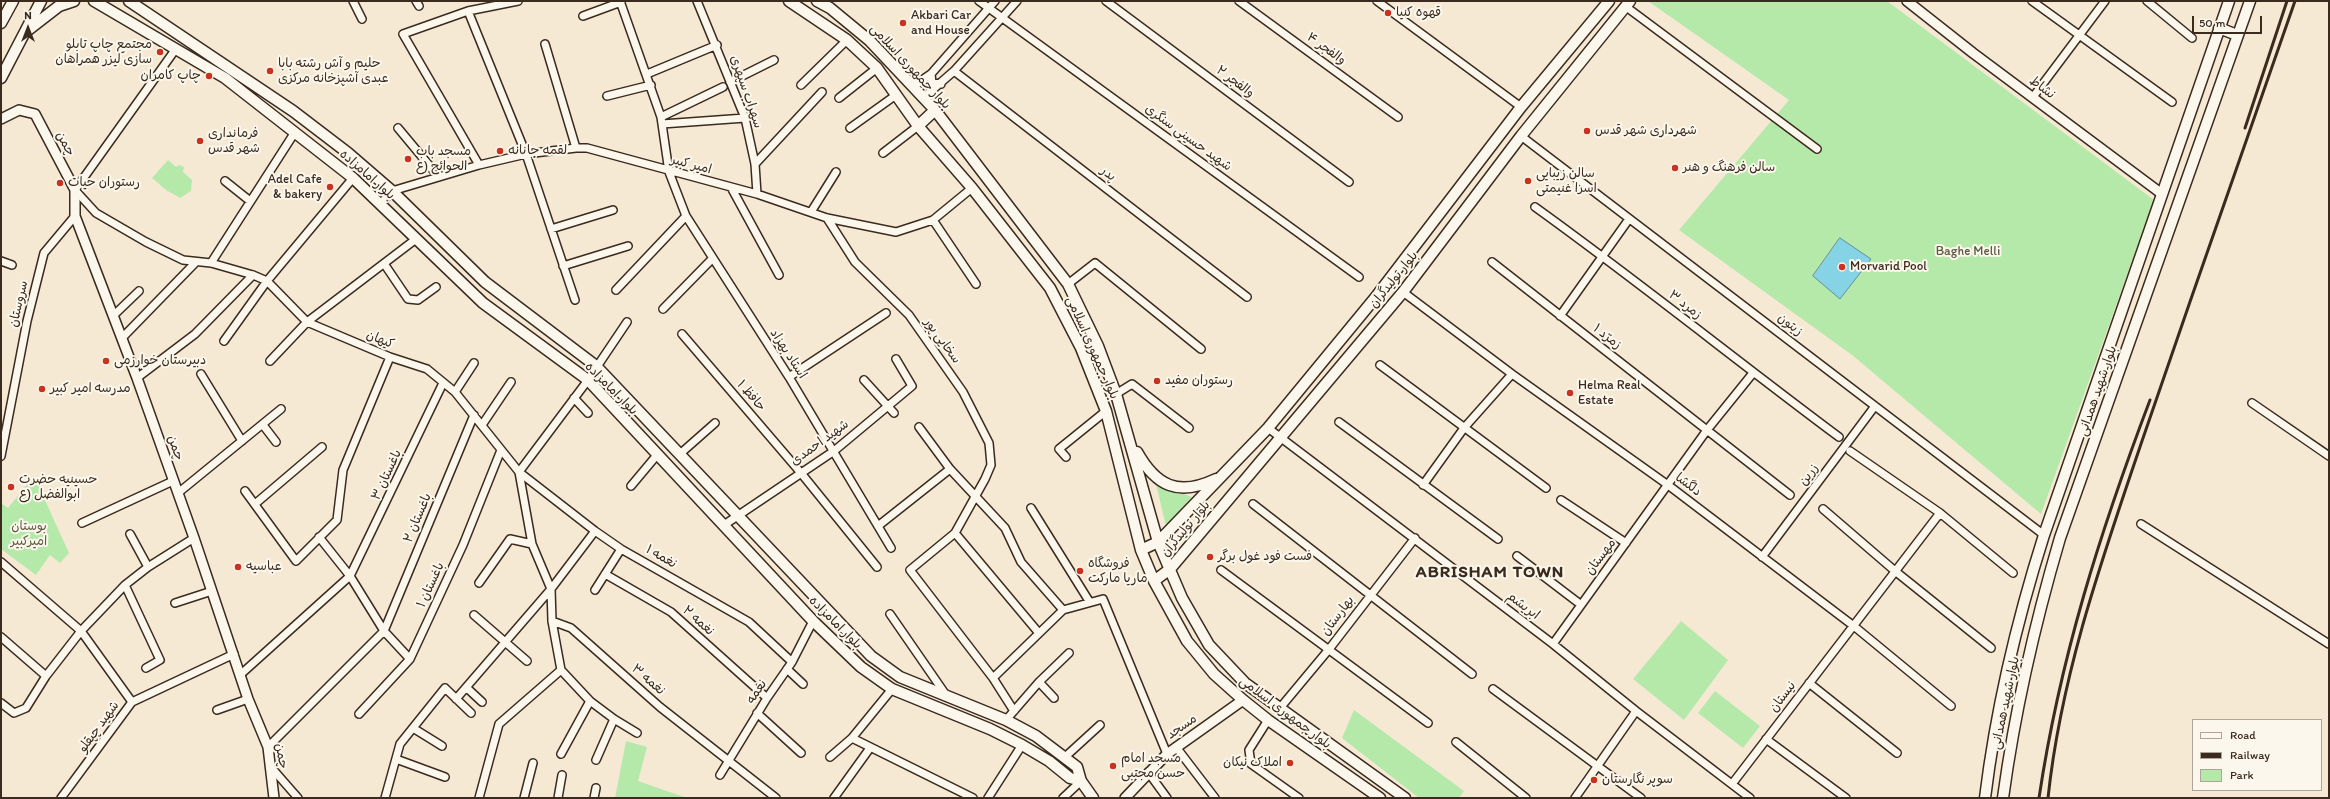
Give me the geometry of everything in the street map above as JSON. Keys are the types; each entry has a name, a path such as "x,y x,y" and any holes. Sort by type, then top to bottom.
{"main road":[{"path":"1,23 13,1"},
{"path":"1,78 24,32 42,1"},
{"path":"24,32 59,6 74,1"},
{"name":"بلوار امامزاده","path":"94,1 225,78 353,178 483,303 588,380 813,622 860,667 892,689 990,729 1022,745 1049,761 1070,778 1081,781"},
{"name":"بلوار امامزاده","path":"129,1 293,111 348,153 392,191 485,282 596,366 739,514 870,656 900,677 1006,720 1036,736 1065,757 1077,768 1081,781 1093,798"},
{"name":"بلوار جمهوری اسلامی","path":"789,1 847,40 877,68 918,126 972,188 1050,288 1080,348 1106,411 1141,550 1154,581 1187,641 1214,674 1243,700 1268,720 1380,798"},
{"name":"بلوار جمهوری اسلامی","path":"817,1 830,8 870,41 935,110 1068,284 1098,346 1116,394 1158,542 1182,598 1209,645 1245,683 1405,798"},
{"name":"بلوار تولیدگران","path":"1158,542 1268,428 1375,298 1521,107 1609,1"},
{"name":"بلوار شهید همدانی","path":"1985,798 2011,656 2028,583 2229,1"},
{"name":"بلوار شهید همدانی","path":"2003,798 2012,740 2039,609 2060,538 2250,1"},
{"name":"بلوار تولیدگران","path":"1154,581 1170,569 1280,436 1403,292 1521,136 1628,4"},
{"path":"2219,28 2237,35"},
{"path":"918,126 935,110"},
{"path":"1130,440 1149,473 1157,480 1171,486 1205,484 1223,476"},
{"path":"1141,550 1158,542"}],"street":[{"path":"353,1 362,19"},
{"path":"479,165 403,34 468,11 518,1"},
{"path":"698,3 707,1"},
{"name":"شهید حسینی سنگری","path":"979,1 1359,277"},
{"path":"912,87 931,74 995,1"},
{"path":"923,98 941,84 954,71 1017,1"},
{"name":"والفجر ۲","path":"1106,1 1349,182"},
{"name":"والفجر ۴","path":"1239,1 1398,117"},
{"path":"1377,1 1521,107"},
{"name":"نشاط","path":"1907,1 2162,194"},
{"path":"2032,1 2172,102"},
{"path":"2033,97 2078,34 2105,1"},
{"path":"2147,1 2192,38"},
{"path":"582,16 621,2"},
{"name":"استاد بهزاد","path":"621,2 651,85 662,121 669,172 686,216 712,259 789,377 891,548"},
{"name":"سهراب سپهری","path":"698,3 717,45 745,118 755,164 757,194"},
{"path":"1628,4 1817,149"},
{"path":"468,11 526,154 575,300"},
{"path":"801,85 847,40"},
{"path":"545,44 576,148"},
{"path":"647,74 717,45"},
{"path":"75,190 175,50"},
{"path":"730,82 774,60"},
{"path":"839,98 877,68"},
{"name":"پدر","path":"954,71 1247,297"},
{"path":"931,74 932,82 941,84"},
{"path":"607,96 651,85"},
{"path":"662,121 723,87"},
{"path":"755,164 822,92"},
{"path":"850,128 896,96"},
{"name":"چمن","path":"1,119 19,110 35,114 75,190 76,216 114,315 178,493 234,654 248,699 268,747 274,798"},
{"path":"662,121 745,118"},
{"path":"883,153 918,126"},
{"path":"398,128 438,176"},
{"path":"211,263 295,132"},
{"name":"زیتون","path":"1521,136 2044,535"},
{"name":"امیر کبیر","path":"392,191 438,176 526,154 587,148 669,172 732,189 757,194 827,218 896,232 933,220 972,188"},
{"path":"811,212 836,172"},
{"path":"224,341 267,281 353,178"},
{"path":"226,181 250,200"},
{"path":"732,189 779,275"},
{"name":"کیهان","path":"75,190 96,212 146,242 183,260 211,263 253,274 267,281 307,322 390,357 427,369 455,392 520,472"},
{"path":"381,204 392,191"},
{"name":"زمرد ۳","path":"1535,207 1602,255 1753,373 1839,437"},
{"path":"551,229 613,210"},
{"name":"سروستان","path":"1,456 27,321 44,253 76,216"},
{"path":"616,290 686,216"},
{"name":"سخایی پور","path":"827,218 855,262 909,315 964,392 989,443 991,464 976,496 955,533"},
{"path":"1560,316 1629,219"},
{"path":"933,220 976,284"},
{"path":"270,361 307,322 385,265 416,239"},
{"path":"563,266 628,246"},
{"path":"663,308 712,259"},
{"path":"1,261 12,266"},
{"path":"122,338 195,262"},
{"name":"زمرّد ۱","path":"1492,262 1790,495"},
{"path":"1068,284 1095,263 1201,349"},
{"path":"385,265 408,299 418,300 436,286"},
{"path":"137,378 195,334 253,274"},
{"path":"114,315 139,291"},
{"name":"دلگشا","path":"1403,292 1512,374 1668,485 1855,627 1951,706"},
{"path":"789,377 886,313"},
{"path":"627,322 588,380 520,472 532,544 551,589 552,621 561,670 590,701 614,720 637,733"},
{"name":"حافظ ۱","path":"682,334 801,473 877,567"},
{"path":"245,491 296,561 337,520 343,470 390,357"},
{"name":"شهید احمدی","path":"724,525 834,451 912,386 896,359"},
{"path":"455,392 474,363"},
{"path":"1380,365 1546,488"},
{"name":"مهستان","path":"1553,644 1580,604 1707,430 1753,373"},
{"path":"201,374 242,441"},
{"path":"1423,485 1464,428 1512,374"},
{"path":"864,380 894,413"},
{"path":"482,425 511,382"},
{"name":"باغستان ۳","path":"350,576 444,383"},
{"path":"1116,394 1132,384 1189,428"},
{"path":"574,398 588,413"},
{"path":"2252,403 2329,456"},
{"name":"زرین","path":"1762,557 1875,406"},
{"path":"178,493 281,409"},
{"path":"1066,457 1058,449 1106,411"},
{"name":"باغستان ۲","path":"384,631 474,415"},
{"path":"1340,422 1423,485 1498,539"},
{"path":"680,453 715,423"},
{"path":"263,425 276,442"},
{"path":"919,427 950,469 1005,528 1021,562 1063,610"},
{"name":"ابریشم","path":"1268,428 1415,538 1750,798"},
{"path":"255,504 322,447"},
{"name":"باغستان ۱","path":"359,714 410,658 463,545 501,450"},
{"path":"1850,451 1940,513 2013,573"},
{"path":"631,486 657,455"},
{"path":"878,526 950,469"},
{"name":"نغمه ۱","path":"520,472 595,531 621,549 749,622 792,662"},
{"path":"82,523 173,481"},
{"path":"1561,500 1626,543"},
{"path":"1253,504 1472,674"},
{"path":"1031,508 1088,601"},
{"path":"1823,509 1895,571 1991,648"},
{"name":"نیستان","path":"1732,784 1808,684 1855,627 1895,571 1940,513"},
{"path":"2140,524 2329,644"},
{"path":"456,699 468,688 551,589 595,531"},
{"path":"1014,711 993,678 910,570 955,533 1038,632"},
{"path":"130,534 148,567"},
{"path":"1,703 14,713 26,708 46,676 81,631 125,585 148,567 194,538"},
{"path":"319,538 350,576 384,631 410,658"},
{"name":"بهارستان","path":"1280,708 1330,648 1415,538"},
{"path":"479,583 510,539 532,544"},
{"path":"595,590 621,549"},
{"path":"1517,556 1580,604"},
{"path":"1,562 81,631 132,702"},
{"path":"1221,570 1330,648 1428,723"},
{"name":"نغمه ۲","path":"605,574 671,612 767,698"},
{"path":"240,675 350,576"},
{"path":"125,585 160,660 146,668"},
{"path":"176,603 212,591"},
{"path":"993,678 1038,632 1063,610 1088,601 1103,598 1167,754"},
{"path":"890,614 947,697"},
{"path":"474,615 528,661"},
{"name":"نغمه ۳","path":"552,621 571,628 660,707 776,798"},
{"name":"نغمه","path":"720,775 757,713 792,662 813,622"},
{"path":"268,747 384,631"},
{"path":"1,637 46,676"},
{"path":"1006,720 1039,682 1070,653"},
{"name":"شهید چپقلو","path":"61,798 132,702 234,654"},
{"path":"787,669 803,684"},
{"path":"479,798 499,724 561,670"},
{"path":"1039,682 1054,698"},
{"path":"1808,684 1898,753"},
{"path":"385,798 400,744 445,688 471,713"},
{"path":"468,688 482,702"},
{"path":"830,757 852,738 892,689"},
{"path":"1493,689 1641,798"},
{"path":"217,710 248,699"},
{"name":"مسجد","path":"1125,798 1148,772 1167,754 1243,700"},
{"path":"561,754 590,701"},
{"path":"1575,798 1636,711"},
{"path":"757,713 801,753"},
{"path":"596,760 614,720"},
{"path":"1268,720 1249,750 1251,764 1299,798"},
{"path":"1065,757 1100,725"},
{"path":"413,728 442,746"},
{"path":"852,738 973,798"},
{"path":"1766,739 1846,798"},
{"path":"1456,742 1526,798"},
{"path":"988,798 1022,745"},
{"path":"1176,747 1215,798"},
{"path":"834,798 870,748"},
{"path":"396,759 445,778"},
{"path":"524,798 533,763"},
{"path":"270,766 298,798"},
{"path":"1148,772 1167,798"},
{"path":"558,798 562,775"},
{"path":"1063,798 1081,781"},
{"path":"594,798 596,788"}],"green space":[{"name":"Baghe Melli","path":"1648,1 1887,1 2154,200 2041,514 1852,355 1679,230 1789,100"},
{"path":"168,160 176,167 179,165 184,167 183,172 192,180 191,191 180,198 166,190 152,178"},
{"name":"بوستان امیرکبیر","path":"34,476 69,553 60,563 50,555 36,575 1,549 1,503 8,508"},
{"path":"1156,484 1192,497 1166,526"},
{"path":"1681,621 1728,660 1684,720 1633,679"},
{"path":"1715,691 1760,726 1743,748 1698,713"},
{"path":"1354,710 1464,791 1459,798 1419,798 1342,738"},
{"path":"626,741 647,747 638,781 687,798 615,798"}],"water":[{"name":"Morvarid Pool","path":"1840,238 1871,259 1840,299 1813,276"}],"railway":[{"path":"2245,128 2287,1"},
{"path":"2048,798 2054,752 2063,707 2073,662 2098,573 2161,386 2295,1"},
{"path":"2039,798 2058,695 2070,645 2098,547 2150,400"}],"place":[{"name":"قهوه کنیا","path":"1388,13"},
{"name":"Akbari Car and House","path":"903,23"},
{"name":"مجتمع چاپ تابلو سازی لیزر همراهان","path":"160,52"},
{"name":"حلیم و آش رشته بابا عبدی آشپزخانه مرکزی","path":"270,71"},
{"name":"چاپ کامران","path":"209,76"},
{"name":"شهرداری شهر قدس","path":"1587,131"},
{"name":"فرمانداری شهر قدس","path":"200,141"},
{"name":"لقمه جانانه","path":"500,151"},
{"name":"مسجد باب الحوائج (ع","path":"408,159"},
{"name":"سالن فرهنگ و هنر","path":"1675,168"},
{"name":"سالن زیبایی اسرا غنیمتی","path":"1528,181"},
{"name":"رستوران حیات","path":"60,183"},
{"name":"Adel Cafe & bakery","path":"330,187"},
{"name":"Morvarid Pool","path":"1842,267"},
{"name":"دبیرستان خوارزمی","path":"106,361"},
{"name":"رستوران مفید","path":"1157,381"},
{"name":"مدرسه امیر کبیر","path":"42,389"},
{"name":"Helma Real Estate","path":"1570,393"},
{"name":"حسینیه حضرت ابوالفضل (ع","path":"11,487"},
{"name":"فست فود غول برگر","path":"1210,557"},
{"name":"عباسیه","path":"238,567"},
{"name":"فروشگاه ماریا مارکت","path":"1080,571"},
{"name":"املاک نیکان","path":"1290,763"},
{"name":"مسجد امام حسن مجتبی","path":"1113,766"},
{"name":"سوپر نگارستان","path":"1594,780"}],"district":[{"name":"ABRISHAM TOWN","path":"1490,573"}]}
